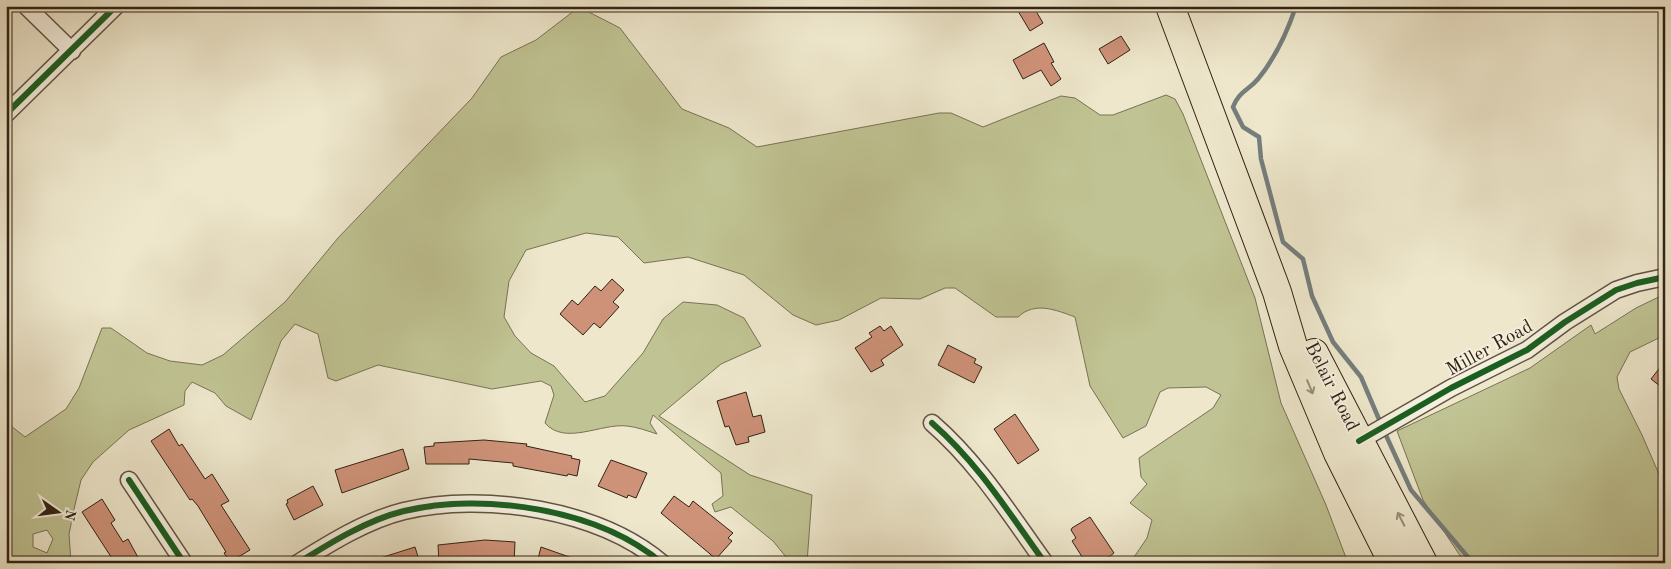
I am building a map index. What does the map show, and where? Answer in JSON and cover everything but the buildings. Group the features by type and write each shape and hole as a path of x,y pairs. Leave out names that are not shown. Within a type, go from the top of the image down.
{"highway":[{"name":"Belair Road","path":"1170,6 1277,292 1293,346 1366,437 1423,563"},
{"name":"Belair Road","path":"1366,437 1393,563"}],"street":[{"path":"26,6 72,51"},
{"path":"6,114 116,6"},
{"name":"Miller Road","path":"1366,437 1451,388 1527,350 1573,317 1616,290 1665,277"},
{"path":"932,422 961,449 1045,563"},
{"path":"129,480 184,563"},
{"path":"298,563 374,522 403,512 434,506 468,503 508,506 581,521 610,532 662,563"}],"green space":[{"path":"579,7 620,28 682,109 729,128 757,147 939,113 951,113 983,127 1061,96 1075,98 1100,115 1113,115 1166,95 1175,99 1183,114 1255,298 1281,403 1326,505 1348,563 1130,563 1147,538 1152,520 1130,503 1147,484 1141,477 1139,458 1213,408 1221,395 1206,387 1168,388 1160,392 1146,426 1123,438 1090,386 1075,317 1046,308 1038,308 1031,309 1018,317 996,317 955,288 945,288 920,299 881,298 839,320 816,325 793,315 744,275 688,257 644,263 618,237 586,233 526,250 509,281 504,317 515,336 531,353 554,366 585,402 605,396 643,353 663,319 683,302 717,305 744,318 761,346 721,364 659,416 750,475 812,495 807,563 791,563 773,541 731,507 715,512 712,504 723,496 721,473 653,415 650,423 657,434 627,426 563,433 553,430 545,423 554,395 551,386 541,381 492,389 378,365 336,381 328,378 318,334 295,324 281,341 251,420 226,406 215,393 192,382 185,391 184,405 129,430 93,462 81,480 75,505 69,534 71,563 8,563 6,491 12,481 6,465 6,422 25,437 66,409 79,388 102,328 111,328 147,353 170,361 202,365 223,355 285,302 338,238 472,98 501,57 536,40","holes":["47,530 53,539 47,553 33,547 33,534"]},
{"path":"1665,294 1665,335 1630,352 1617,377 1619,389 1665,488 1665,563 1465,563 1423,500 1397,431 1530,368 1591,325 1595,334 1636,308"}],"waterway":[{"path":"1296,6 1276,53 1258,79 1241,94 1233,107 1243,127 1259,137 1261,159 1283,242 1303,259 1312,296 1333,342 1361,377 1381,424"},
{"path":"1384,431 1411,490 1473,563"}],"cycle path":[{"path":"6,114 116,6"},
{"path":"1359,441 1451,388 1527,350 1565,322 1616,290 1665,277"},
{"path":"932,423 949,438 978,472 1006,507 1045,563"},
{"path":"129,480 184,563"},
{"path":"298,563 349,533 390,515 435,506 469,504 504,505 539,510 573,518 606,529 636,544 662,563"}]}
